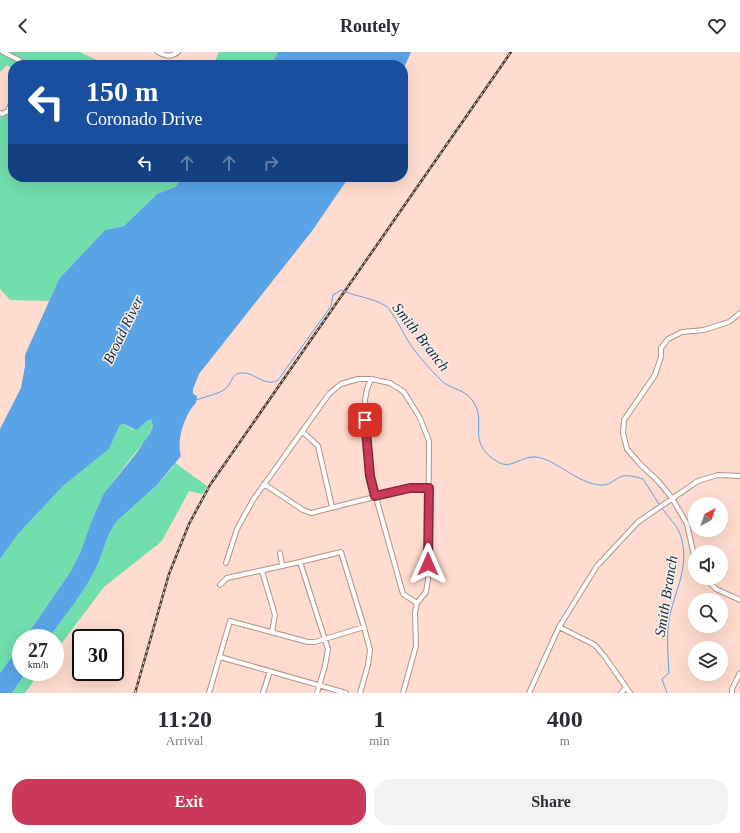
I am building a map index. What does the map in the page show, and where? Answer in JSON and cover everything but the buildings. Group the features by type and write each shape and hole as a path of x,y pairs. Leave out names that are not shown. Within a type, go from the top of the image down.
{"street":[{"path":"3,52 19,60"},
{"path":"158,52 168,57 173,56 178,52"},
{"path":"692,545 687,524 672,498 627,448 623,432 624,420 654,375 661,357 661,348 668,339 682,332 704,330 729,322 740,313"},
{"path":"226,563 237,529 253,500 329,394 341,384 358,379 371,379 390,383 404,392 420,418 429,441 429,488 428,580 426,592 417,603 414,612 416,646 402,693"},
{"path":"371,379 365,400 365,420 370,476 403,594 417,603"},
{"path":"302,431 318,446 332,507"},
{"path":"529,693 559,627 597,566 638,522 698,481 718,475 740,476"},
{"path":"264,484 303,510 312,512 410,488 429,488"},
{"path":"220,584 227,578 341,552 370,650 368,665 360,693"},
{"path":"280,553 282,565"},
{"path":"300,562 328,649 317,693"},
{"path":"262,571 275,615 272,632"},
{"path":"712,585 716,589 740,600"},
{"path":"209,693 230,621 308,642 316,642 364,627"},
{"path":"559,627 595,645 601,651 630,693"},
{"path":"220,657 346,693"},
{"path":"263,693 270,671"},
{"path":"732,693 732,689 740,673"},
{"path":"621,693 626,688"}],"green space":[{"path":"0,52 80,52 97,60 8,60 8,66 7,65 0,72"},
{"path":"219,52 278,52 274,60 215,60"},
{"path":"8,109 8,182 180,182 175,187 157,194 124,226 105,230 59,279 49,301 10,300 0,289 0,118"},
{"path":"151,419 153,426 145,441 207,486 203,494 189,491 162,541 104,587 64,640 64,629 55,629 91,577 114,526 118,520 157,485 174,466 142,444 104,493 91,522 81,551 71,571 31,629 12,629 12,656 0,673 0,559 19,533 63,486 109,449 120,425 124,424 133,430"},
{"path":"20,681 34,681 25,693 12,693"}],"water":[{"path":"278,52 411,52 407,60 274,60"},
{"name":"Broad River","path":"180,182 346,182 312,231 199,374 193,389 193,394 197,396 196,403 188,413 182,428 180,443 181,456 157,485 114,525 99,562 91,577 55,629 31,629 71,571 81,551 91,522 104,493 135,455 153,426 151,419 136,430 124,424 120,425 109,449 63,486 19,533 0,559 0,429 21,388 25,366 25,355 59,279 105,230 124,226 157,194 175,187"},
{"path":"12,656 12,681 20,681 12,693 0,693 0,673"}],"waterway":[{"name":"Smith Branch","path":"196,400 222,391 228,387 233,377 238,373 247,373 269,382 278,380 331,306 333,295 341,290 386,306 392,313 412,347 431,370 444,383 462,392 472,400 477,408 479,439 482,447 498,462 503,464 512,464 530,457 543,458 592,484 604,485 623,476 643,479 659,504"},
{"name":"Smith Branch","path":"661,507 678,529 681,537 684,561 668,627 669,673 662,679 667,693"}],"railway":[{"path":"135,693 169,574 189,524 210,485 511,52"}],"route":[{"path":"365,420 370,476 375,496 410,488 429,488 428,564"}]}
